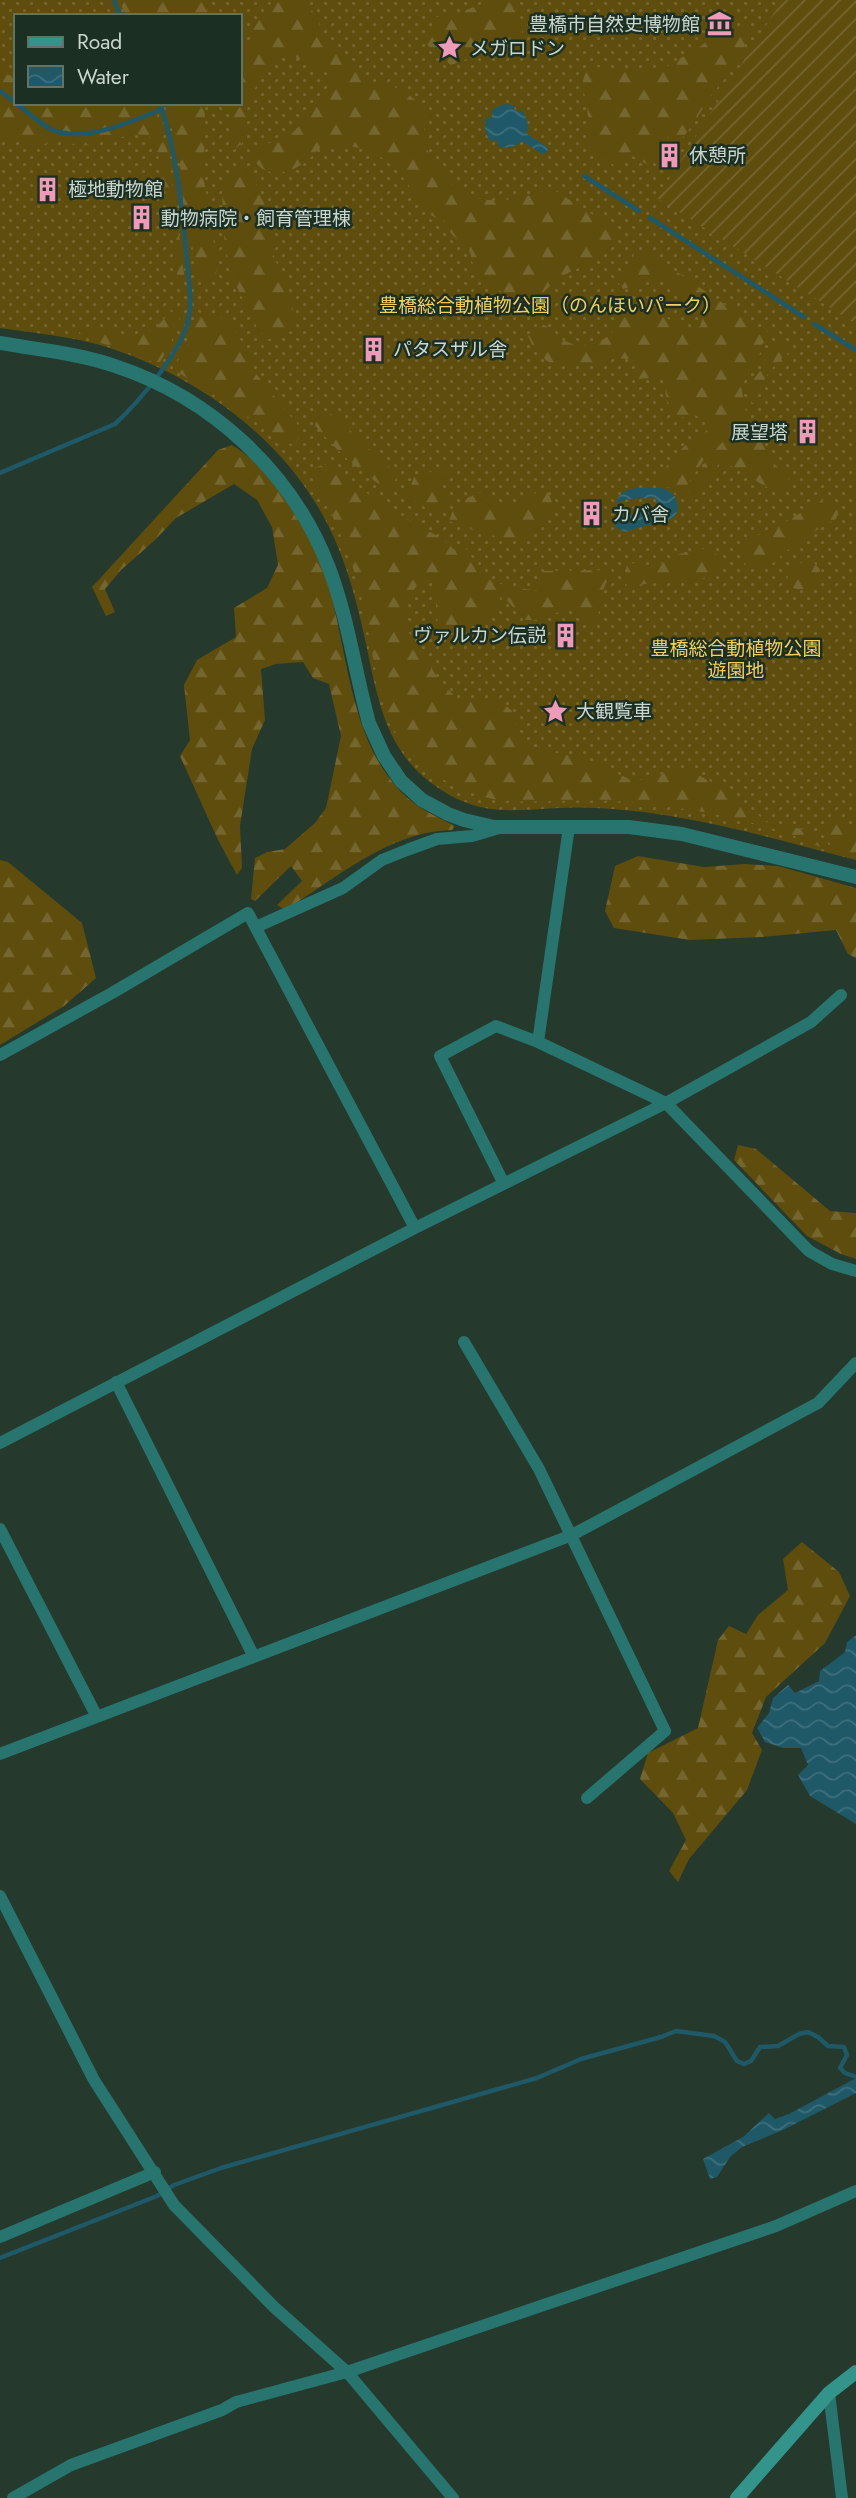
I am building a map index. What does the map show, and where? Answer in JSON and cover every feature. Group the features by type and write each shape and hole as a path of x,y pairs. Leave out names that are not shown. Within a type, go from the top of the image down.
{"main road":[{"path":"737,2498 829,2393 856,2372"}],"street":[{"path":"0,343 70,354 134,372 192,402 222,423 250,448 281,483 320,546 337,592 369,723 392,769 412,791 447,814 502,827 629,827 682,834 856,877"},
{"path":"256,927 343,888 382,860 436,839 472,836 502,827"},
{"path":"538,1042 569,827"},
{"path":"0,1055 248,913 415,1228"},
{"path":"0,1443 503,1182 666,1102 811,1022 841,995"},
{"path":"503,1182 440,1056 495,1026 538,1042 666,1102 809,1251 832,1264 856,1271"},
{"path":"464,1342 539,1469 665,1731 587,1798"},
{"path":"0,1754 572,1535 818,1403 856,1363"},
{"path":"116,1382 254,1657"},
{"path":"0,1529 97,1717"},
{"path":"0,1896 94,2080 174,2205 274,2307 346,2372 453,2498"},
{"path":"0,2237 157,2176"},
{"path":"13,2498 71,2465 222,2410 236,2402 346,2372 776,2225 856,2191"},
{"path":"829,2393 842,2498"}],"green space":[{"name":"豊橋総合動植物公園（のんほいパーク）","path":"0,0 856,0 856,860 740,830 628,810 509,810 479,807 434,785 416,770 391,734 377,692 344,562 328,525 309,493 286,463 261,436 232,412 169,372 100,345 0,328"},
{"path":"120,0 205,0 208,14 124,14"},
{"path":"273,0 304,0 316,16 323,33 359,75 395,87 413,98 425,110 428,151 449,181 461,191 489,200 504,200 551,188 618,231 612,243 594,262 560,278 535,300 517,298 500,291 485,280 473,264 466,246 449,231 444,221 426,211 396,169 374,153 356,147 327,145 291,170 274,172 259,166 249,148 285,139 298,128 331,82 329,74 287,53 264,69 248,104 242,143 234,150 229,145 230,111 232,105 242,105 242,65 252,31"},
{"path":"493,0 510,0 523,23 516,46 491,50 451,65 426,44 436,17 458,13"},
{"path":"782,0 856,0 856,324 657,198"},
{"path":"739,26 747,30 744,50 678,143 666,136 648,165 629,154 620,170 589,147 586,99 582,88 584,76 591,66 629,71 668,66 704,44 711,36"},
{"path":"0,66 10,76 14,72 14,105 155,105 169,157 185,282 178,283 170,215 156,145 149,136 135,134 83,146 60,141 34,146 19,139 0,141"},
{"path":"166,105 205,105 204,181 218,268 213,279 198,282 197,279 189,221 183,204 181,171"},
{"path":"246,168 264,202 275,259 292,303 292,330 281,339 268,339 258,330 235,283 225,248 222,194 229,176"},
{"path":"646,251 770,333 762,345 757,364 742,384 747,417 718,440 689,482 681,501 672,488 653,485 683,447 703,434 708,427 706,421 695,415 681,418 668,401 665,380 659,377 638,379 632,373 635,367 631,359 609,358 596,367 573,362 557,369 535,351 528,336 542,324 565,341 576,345 597,343 613,331 623,313 625,302 642,303 691,333 700,326 705,313 666,283 651,280 623,289 615,278 631,263 634,254"},
{"path":"171,311 180,317 169,348 160,362 153,362 82,336 79,331 97,329 142,334 154,329"},
{"path":"196,312 230,322 250,357 256,374 298,425 302,434 295,443 282,445 259,424 173,369 189,342"},
{"path":"777,337 794,349 769,372 756,403 752,403 747,388 763,367"},
{"path":"319,410 339,417 358,439 398,475 389,490 345,457 307,416"},
{"path":"746,424 760,433 771,460 790,481 789,487 775,492 721,460 698,497 687,498 695,479 710,456 738,428"},
{"path":"232,445 267,476 299,520 312,544 331,594 359,715 378,761 405,796 420,808 455,826 452,830 429,832 385,848 343,871 285,910 277,905 302,881 291,866 255,901 251,899 255,858 267,852 285,849 315,823 326,808 341,736 329,684 313,678 303,662 276,664 261,669 265,720 252,749 240,826 242,868 237,875 180,756 190,740 184,685 197,660 236,637 234,608 267,588 278,565 272,527 257,500 234,484 176,518 121,570 105,589 115,612 106,616 92,587 218,450"},
{"path":"327,464 382,504 442,539 452,547 451,550 462,544 482,574 496,582 538,591 541,571 612,570 603,590 593,630 574,603 544,620 524,620 502,594 497,607 487,617 457,636 441,627 436,617 436,576 430,583 416,587 406,599 404,625 441,683 458,699 502,702 512,711 518,732 537,750 583,757 631,780 652,779 668,770 685,768 736,795 766,822 817,832 820,847 772,828 719,815 614,801 508,801 472,793 438,776 410,752 387,716 355,573 339,530 311,476 313,468"},
{"path":"447,467 447,472 442,477 442,489 447,499 441,514 434,513 407,496 414,477"},
{"path":"546,489 552,512 541,529 529,537 518,539 494,536 449,521 455,504 480,492 493,503 510,506"},
{"path":"824,499 838,512 836,519 799,541 761,570 749,567 743,561 739,551 741,540 768,532"},
{"path":"706,548 717,556 719,569 704,578 627,586 623,580 627,565 659,564 685,552"},
{"path":"809,560 820,570 817,582 803,589 788,586 786,581 792,570"},
{"path":"834,819 856,827 856,857 832,851 826,825"},
{"path":"638,856 704,867 745,864 778,866 856,888 856,958 848,954 836,930 690,940 614,928 605,911 615,866"},
{"path":"0,860 8,862 82,923 96,978 64,1006 0,1045"},
{"path":"738,1145 756,1149 830,1211 856,1213 856,1259 807,1236 734,1160"},
{"path":"802,1542 839,1572 850,1596 825,1643 766,1697 752,1733 762,1750 747,1790 689,1859 678,1882 669,1871 686,1840 673,1813 640,1779 648,1753 698,1728 718,1640 729,1626 746,1634 758,1615 788,1590 783,1559"}],"water":[{"path":"500,105 515,106 514,109 519,112 521,110 525,115 527,134 549,148 544,155 522,141 504,147 497,146 499,143 495,140 492,142 486,131 486,117 490,119 493,114 490,112"},
{"path":"634,488 661,488 676,499 678,509 672,519 625,532 615,527 615,518 654,509 658,504 655,498 629,499 616,503 623,493"},
{"path":"856,1635 856,1824 810,1796 798,1775 808,1765 801,1748 783,1748 765,1742 757,1728 769,1713 773,1698 788,1685 795,1693 819,1681 820,1671 845,1652 847,1642"},
{"path":"856,2078 856,2093 783,2130 742,2147 730,2157 717,2177 710,2179 703,2159 743,2137 769,2113 775,2119 789,2114"}],"waterway":[{"path":"114,0 119,14"},
{"path":"0,91 14,102"},
{"path":"19,105 47,127 74,134 104,130 162,109"},
{"path":"0,473 115,424 157,378 182,337 189,317 189,285 178,181 161,105"},
{"path":"584,176 639,211"},
{"path":"650,218 804,317"},
{"path":"814,324 856,350"},
{"path":"0,2258 221,2168 537,2078 581,2059 676,2031 714,2036 725,2042 737,2061 744,2064 751,2061 760,2047 778,2046 808,2032 828,2046 844,2047 847,2055 840,2068 856,2077"}],"place":[{"name":"豊橋市自然史博物館","path":"720,24"},
{"name":"メガロドン","path":"450,48"},
{"name":"休憩所","path":"669,155"},
{"name":"極地動物館","path":"48,189"},
{"name":"動物病院・飼育管理棟","path":"141,218"},
{"name":"パタスザル舎","path":"373,349"},
{"name":"展望塔","path":"808,432"},
{"name":"カバ舎","path":"592,514"},
{"name":"ヴァルカン伝説","path":"566,635"},
{"name":"大観覧車","path":"556,711"}],"park label":[{"name":"豊橋総合動植物公園 遊園地","path":"736,659"}]}
